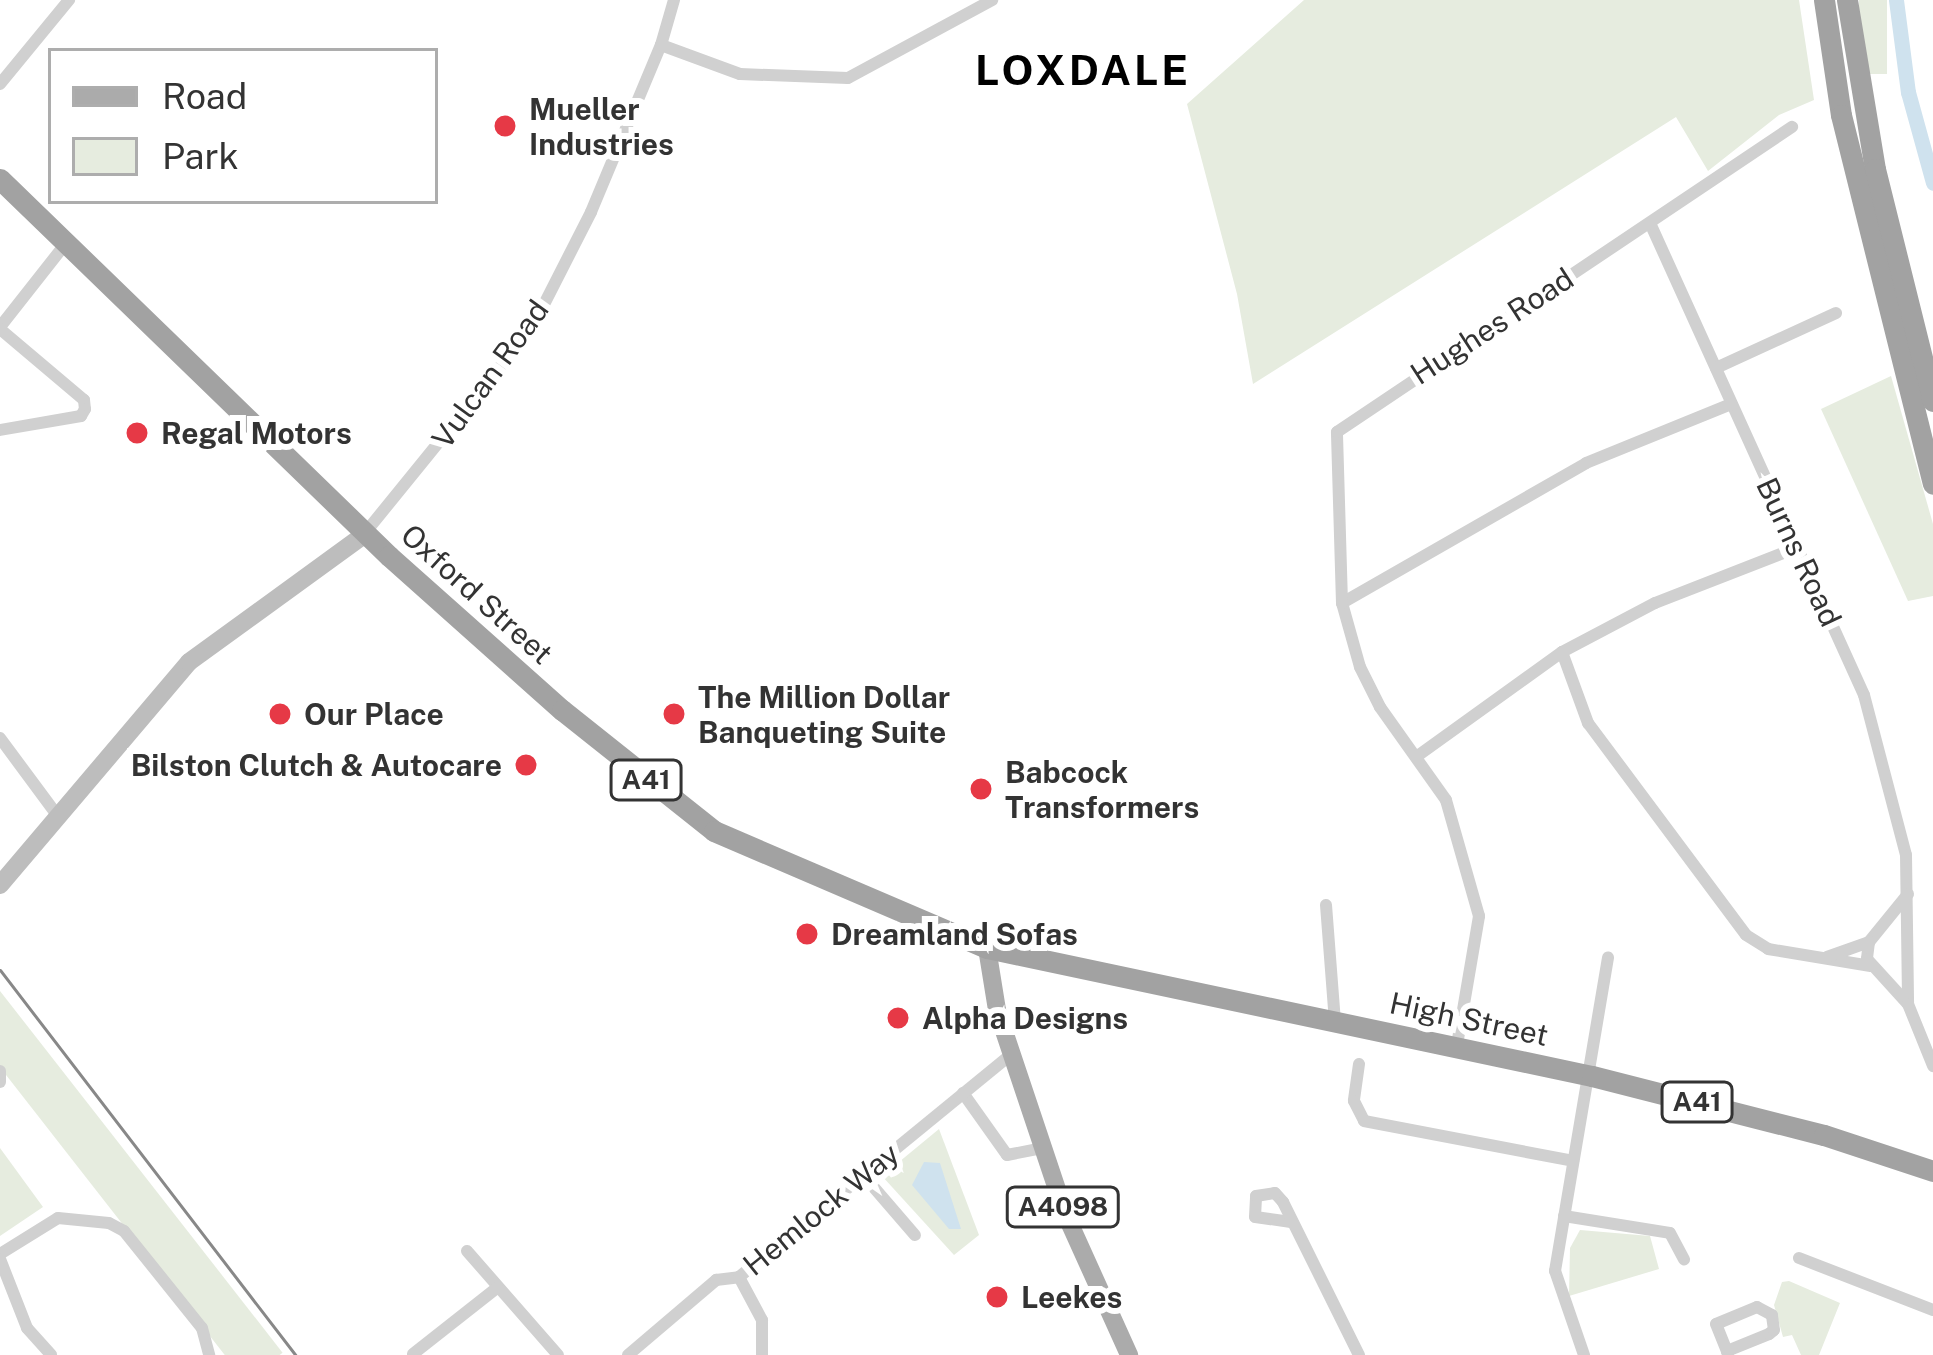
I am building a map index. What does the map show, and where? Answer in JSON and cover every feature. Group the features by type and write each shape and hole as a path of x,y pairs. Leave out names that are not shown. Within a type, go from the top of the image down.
{"highway":[{"path":"1824,0 1841,116 1933,484"},
{"path":"1847,0 1858,94 1933,401"},
{"name":"Oxford Street","path":"0,179 365,534 561,710 714,831 987,948"},
{"name":"High Street","path":"987,948 1592,1076 1824,1135 1933,1171"}],"main road":[{"path":"0,885 189,662 365,534"},
{"name":"A4098","path":"987,948 992,991 1064,1213 1129,1355"}],"street":[{"path":"0,84 69,0"},
{"name":"Vulcan Road","path":"365,534 533,326 591,212 661,45 674,0"},
{"path":"661,45 740,74 848,77 992,0"},
{"name":"Hughes Road","path":"1342,603 1340,427 1792,128"},
{"name":"Burns Road","path":"1650,223 1864,695 1906,855 1907,940"},
{"path":"0,430 81,416 84,400 0,328 67,242"},
{"path":"1716,368 1836,314"},
{"path":"1457,1045 1479,916 1447,800 1380,707 1360,667 1342,603 1586,463 1731,404"},
{"path":"1416,757 1562,652 1655,603 1796,548"},
{"path":"1562,652 1588,723 1733,920 1768,949 1897,973 1909,962"},
{"path":"0,738 57,815"},
{"path":"1908,894 1875,937 1876,970 1908,1004 1933,1066"},
{"path":"1325,905 1335,1022"},
{"path":"1826,957 1894,932 1907,940 1908,1004"},
{"path":"1584,1355 1555,1271 1609,957"},
{"name":"Hemlock Way","path":"628,1355 716,1280 739,1277 1011,1054"},
{"path":"1360,1064 1354,1101 1364,1121 1573,1161"},
{"path":"0,1071 0,1082"},
{"path":"963,1093 1007,1155 1042,1148"},
{"path":"864,1176 915,1235"},
{"path":"1564,1216 1670,1233 1684,1259"},
{"path":"52,1355 27,1328 0,1257 58,1218 109,1223 124,1231 202,1328 209,1355"},
{"path":"1291,1222 1359,1355"},
{"path":"467,1251 558,1355"},
{"path":"1799,1258 1933,1310"},
{"path":"739,1277 762,1320 762,1355"},
{"path":"413,1354 497,1288"},
{"path":"1757,1307 1772,1315 1774,1330 1727,1353 1716,1324 1757,1307"}],"green space":[{"path":"1304,0 1799,0 1814,100 1779,115 1708,171 1676,117 1253,384 1237,294 1187,104"},
{"path":"1859,0 1887,0 1887,74 1859,74"},
{"path":"1891,376 1933,524 1933,596 1908,601 1821,409"},
{"path":"0,991 283,1353 225,1355 0,1067"},
{"path":"939,1129 979,1235 954,1255 882,1176"},
{"path":"0,1148 43,1207 0,1236"},
{"path":"1580,1230 1650,1236 1659,1269 1569,1296 1570,1248"},
{"path":"1782,1282 1840,1303 1819,1355 1801,1355 1792,1335 1783,1337 1774,1305"}],"water":[{"path":"924,1162 940,1163 961,1229 949,1229 912,1185"}],"waterway":[{"path":"1896,0 1908,92 1933,183"}],"tram line":[{"path":"0,970 295,1355"}],"place":[{"name":"Mueller Industries","path":"505,126"},
{"name":"Regal Motors","path":"137,433"},
{"name":"Our Place","path":"280,714"},
{"name":"The Million Dollar Banqueting Suite","path":"674,714"},
{"name":"Bilston Clutch & Autocare","path":"526,765"},
{"name":"Babcock Transformers","path":"981,789"},
{"name":"Dreamland Sofas","path":"807,934"},
{"name":"Alpha Designs","path":"898,1018"},
{"name":"Leekes","path":"997,1297"}],"district":[{"name":"LOXDALE","path":"1083,70"}]}
